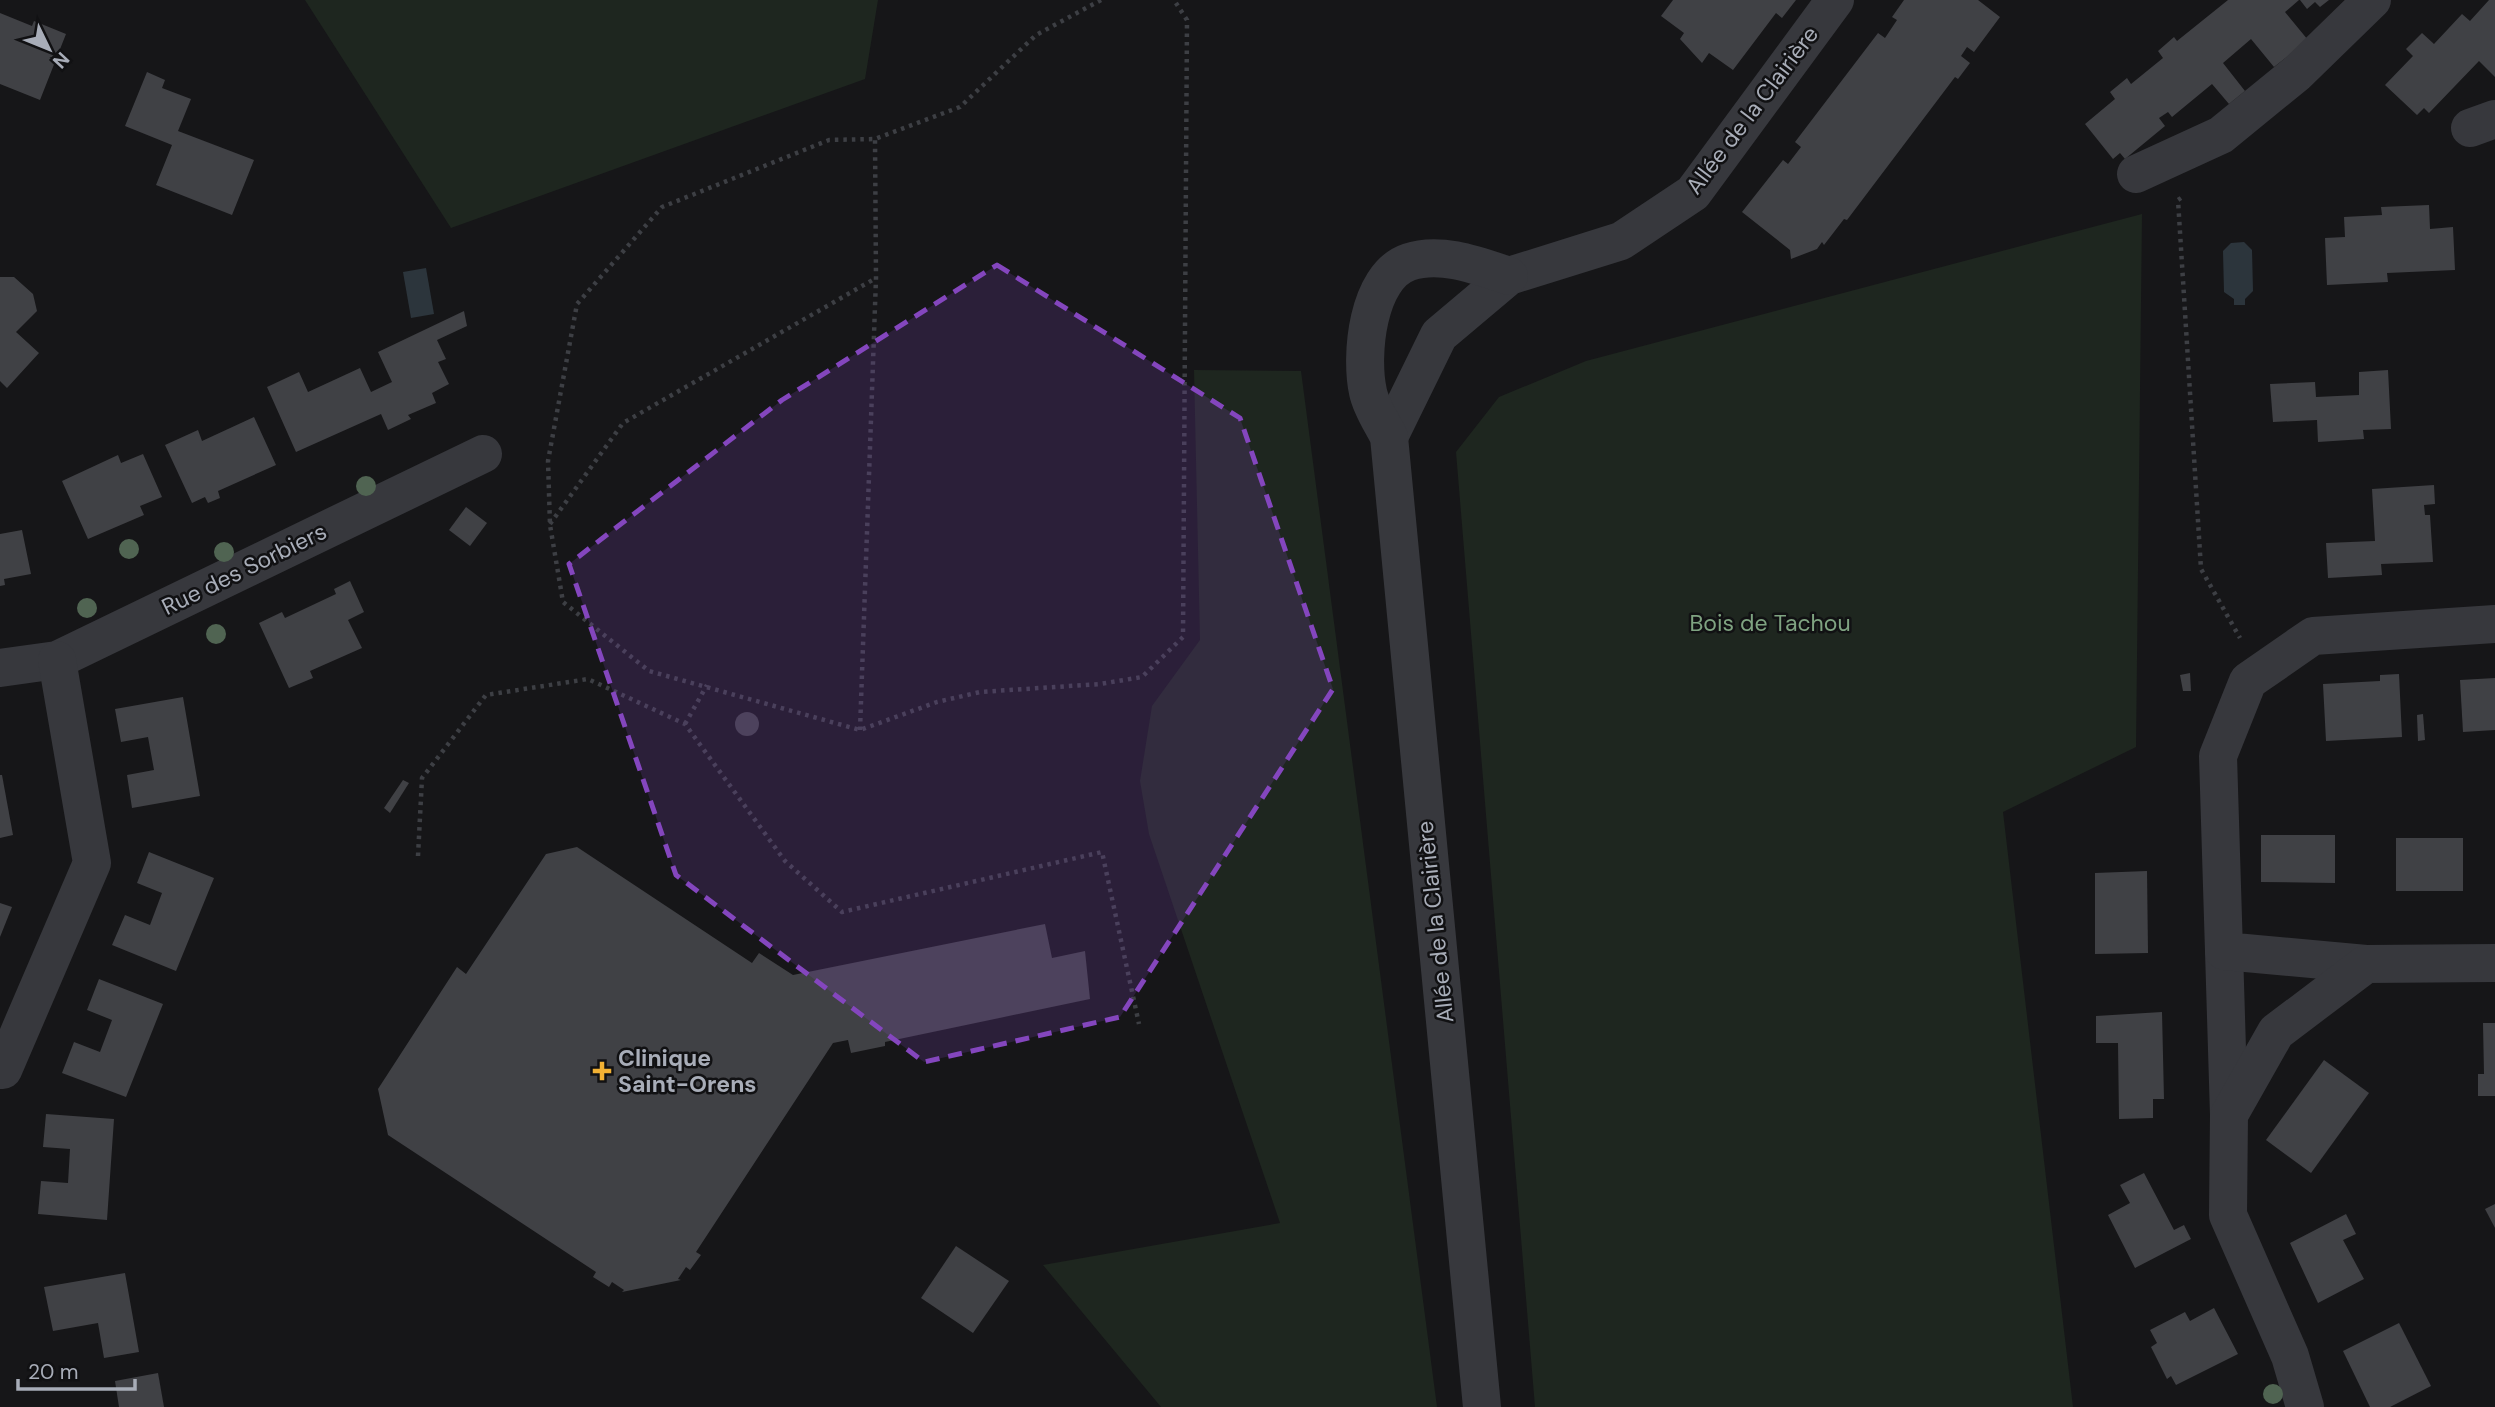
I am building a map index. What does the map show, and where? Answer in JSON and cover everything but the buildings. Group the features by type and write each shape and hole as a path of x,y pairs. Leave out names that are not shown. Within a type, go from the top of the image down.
{"street":[{"name":"Allée de la Clairière","path":"1389,437 1439,335 1509,276 1621,241 1693,193 1835,0"},
{"path":"2136,174 2221,135 2297,73 2372,0"},
{"name":"Allée de la Clairière","path":"1482,1407 1389,437 1368,393 1367,320 1384,280 1408,262 1459,259 1509,276"},
{"name":"Rue des Sorbiers","path":"0,668 57,660 483,454"},
{"path":"2305,1407 2290,1356 2228,1215 2229,1115 2217,756 2248,681 2313,636 2495,624"},
{"path":"1,1073 92,863 57,660"},
{"path":"2224,951 2366,964 2495,963"},
{"path":"2229,1115 2276,1032 2366,964"}],"path":[{"path":"1101,0 1036,35 960,107 875,139 829,140 662,207 577,304 548,461 550,525 563,602 649,671 707,685 860,730 937,702 980,692 1100,684 1142,677 1184,638 1187,20 1174,0"},
{"path":"860,730 876,278 875,139"},
{"path":"2189,193 2178,200 2201,569 2260,672"},
{"path":"550,525 623,423 876,278"},
{"path":"418,856 422,778 486,695 588,679 685,724 785,860 842,912 1102,852 1139,1024"},
{"path":"685,724 707,685"}],"highlighted area":[{"path":"997,265 1240,418 1333,689 1120,1017 924,1062 676,875 569,564 782,400"}],"green space":[{"path":"305,0 878,0 865,79 451,228"},
{"name":"Bois de Tachou","path":"2142,214 2136,747 2003,812 2073,1407 1535,1407 1456,452 1499,397 1586,361"},
{"path":"1194,370 1301,371 1437,1407 1161,1407 1043,1265 1280,1223 1149,834 1140,781 1152,706 1200,640"}],"shaded area":[{"path":"2244,242 2252,250 2253,291 2245,299 2245,305 2234,305 2234,299 2224,292 2223,251 2231,243"},
{"path":"426,268 434,314 411,318 403,272"}],"place":[{"name":"Clinique Saint-Orens","path":"602,1071"}]}
